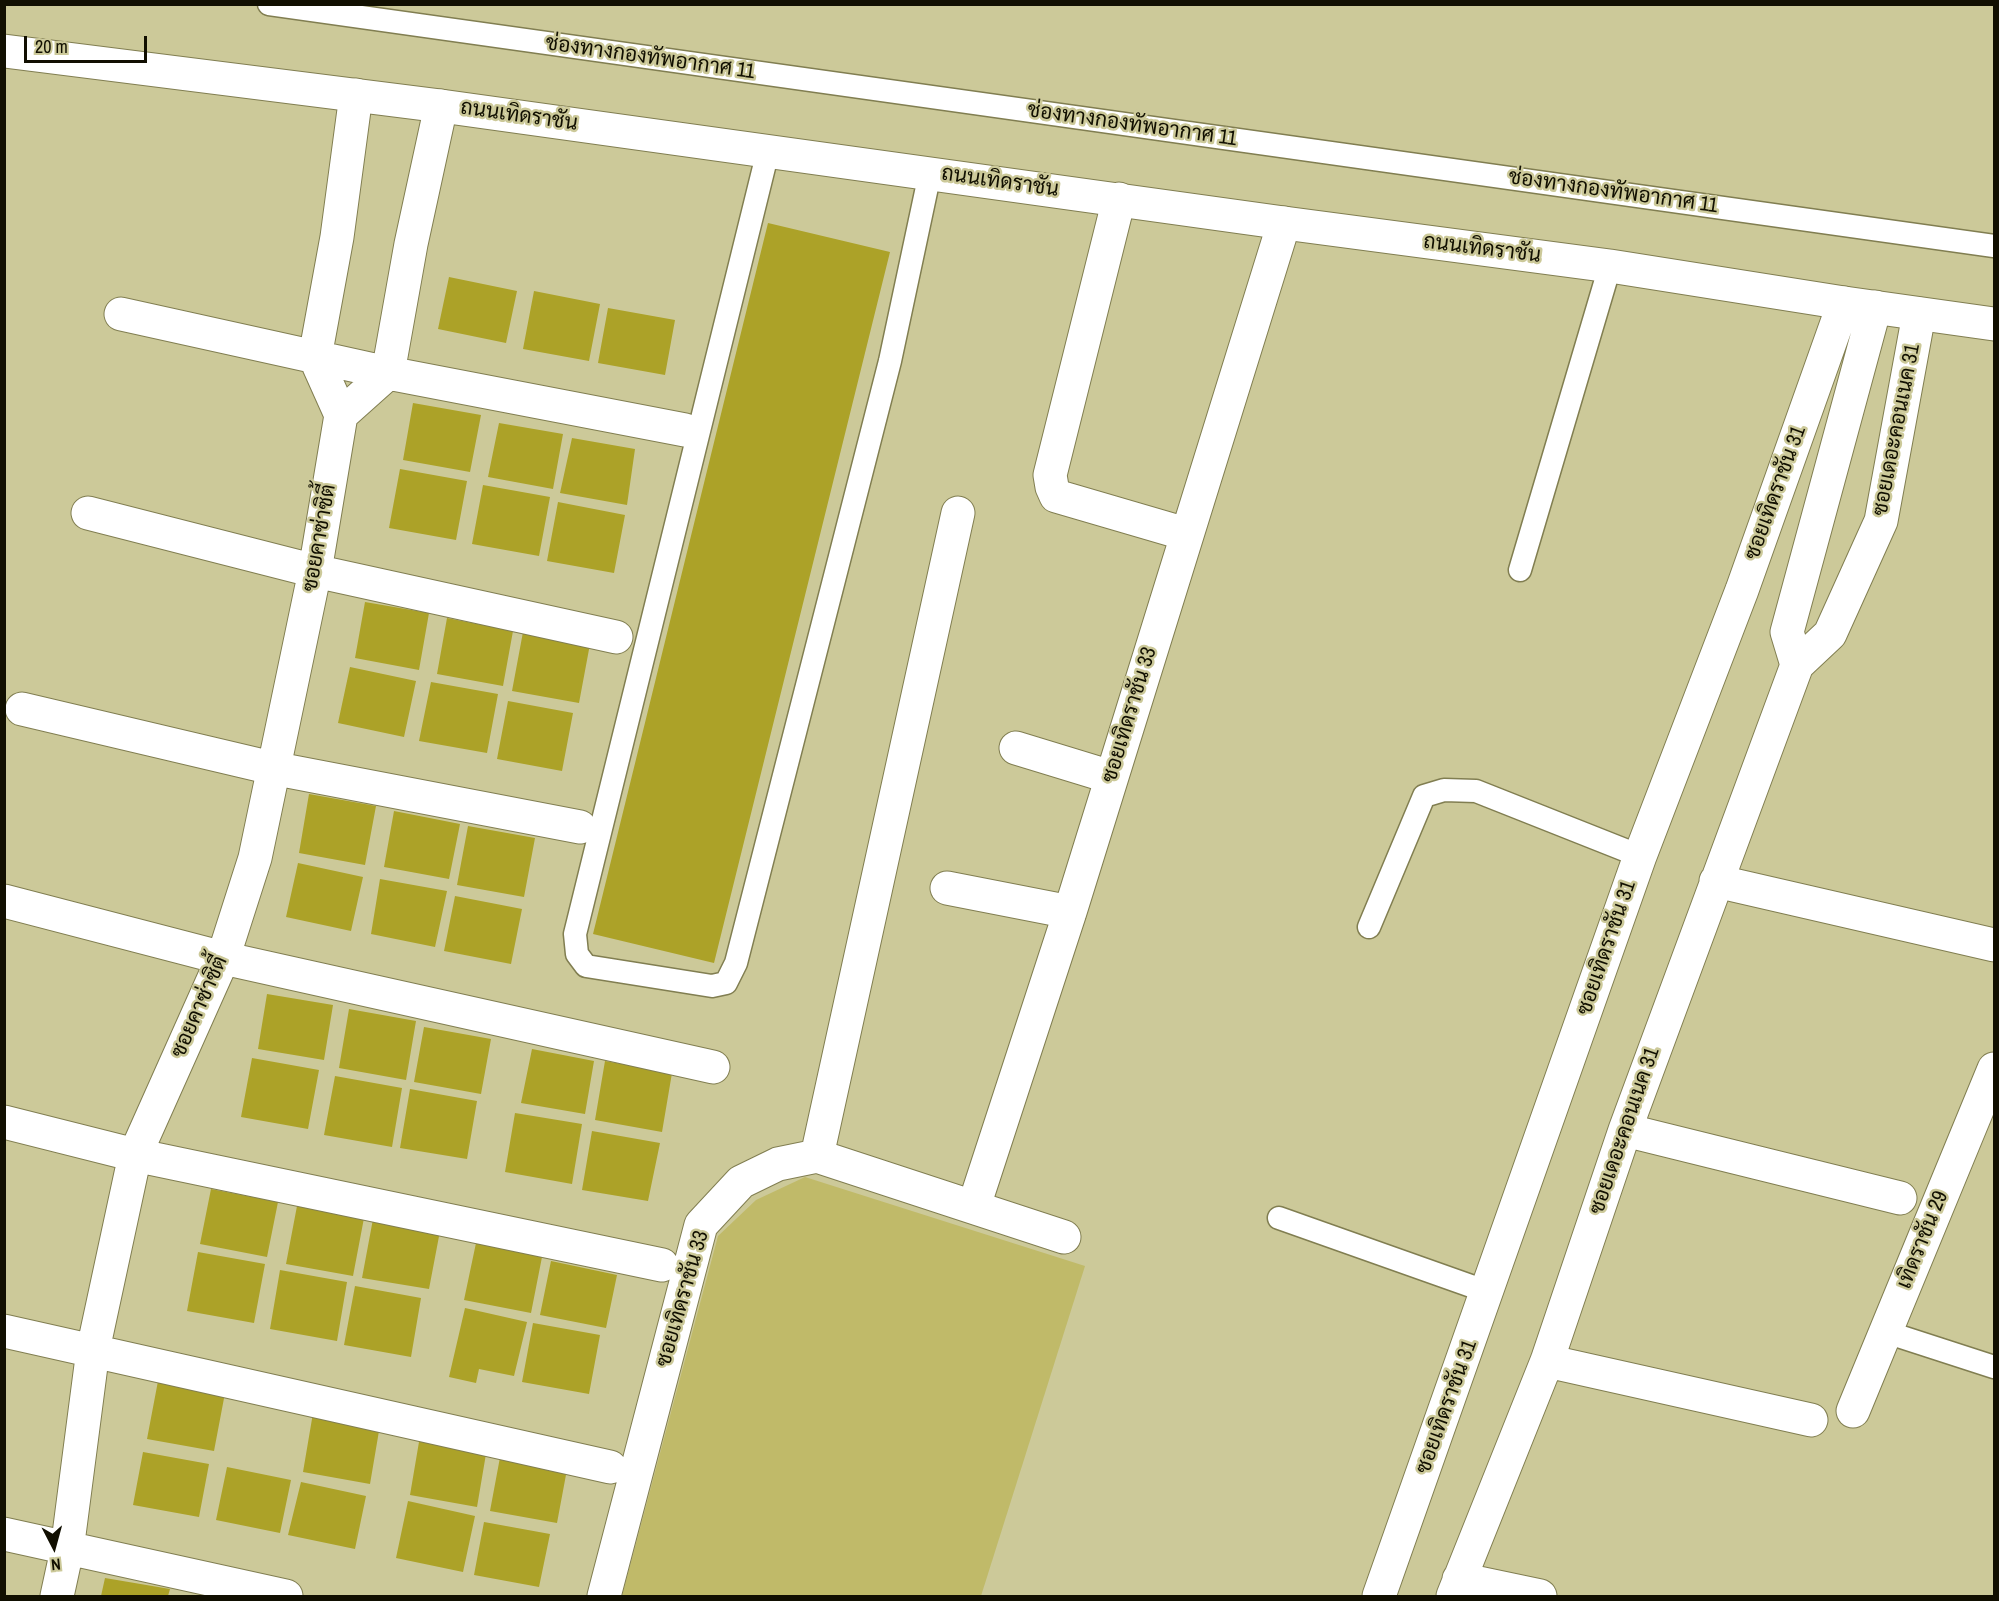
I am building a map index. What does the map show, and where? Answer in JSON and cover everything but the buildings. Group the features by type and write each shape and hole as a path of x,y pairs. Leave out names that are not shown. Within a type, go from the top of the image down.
{"street":[{"name":"ถนนเทิดราชัน","path":"4,51 441,106 1610,266 1995,324"},
{"path":"356,95 337,237 315,357 341,415 388,373 411,244 441,106"},
{"path":"1119,199 1050,475 1052,487 1056,496 1186,534"},
{"name":"ซอยเทิดราชัน 33","path":"974,1206 1070,912 1284,223"},
{"path":"1797,665 1787,632 1860,305"},
{"name":"ซอยเทิดราชัน 31","path":"1379,1596 1640,856 1742,590 1860,305"},
{"name":"ซอยเดอะคอนเนค 31","path":"1456,1588 1547,1361 1624,1130 1797,665 1830,634 1881,521 1919,314"},
{"path":"121,315 388,373 685,430"},
{"name":"ซอยคาซ่าซิตี้","path":"57,1596 67,1550 93,1350 135,1155 223,958 255,858 315,571 341,415"},
{"path":"88,513 315,571 616,637"},
{"path":"817,1156 958,513"},
{"path":"22,709 272,768 580,827"},
{"path":"1016,748 1111,777"},
{"path":"1716,881 1995,945"},
{"path":"946,888 1070,912"},
{"path":"4,901 223,958 713,1067"},
{"name":"เทิดราชัน 29","path":"1853,1411 1995,1069"},
{"path":"4,1122 135,1155 662,1266"},
{"path":"1624,1130 1900,1198"},
{"name":"ซอยเทิดราชัน 33","path":"604,1596 701,1225 741,1182 778,1164 817,1156 1064,1237"},
{"path":"4,1331 610,1467"},
{"path":"1547,1361 1811,1419"},
{"path":"4,1534 67,1550 286,1596"},
{"path":"1456,1588 1540,1596"}],"lane":[{"name":"ช่องทางกองทัพอากาศ 11","path":"269,4 1995,246"},
{"path":"768,151 575,934 577,954 586,966 712,986 726,983 736,963 890,360 930,173"},
{"path":"1520,570 1610,266"},
{"path":"1369,927 1424,796 1444,790 1476,790 1640,856"},
{"path":"1279,1218 1488,1292"},
{"path":"1886,1332 1995,1367"}],"shaded area":[{"path":"805,1177 1085,1266 981,1596 622,1596 718,1236 756,1200"}]}
